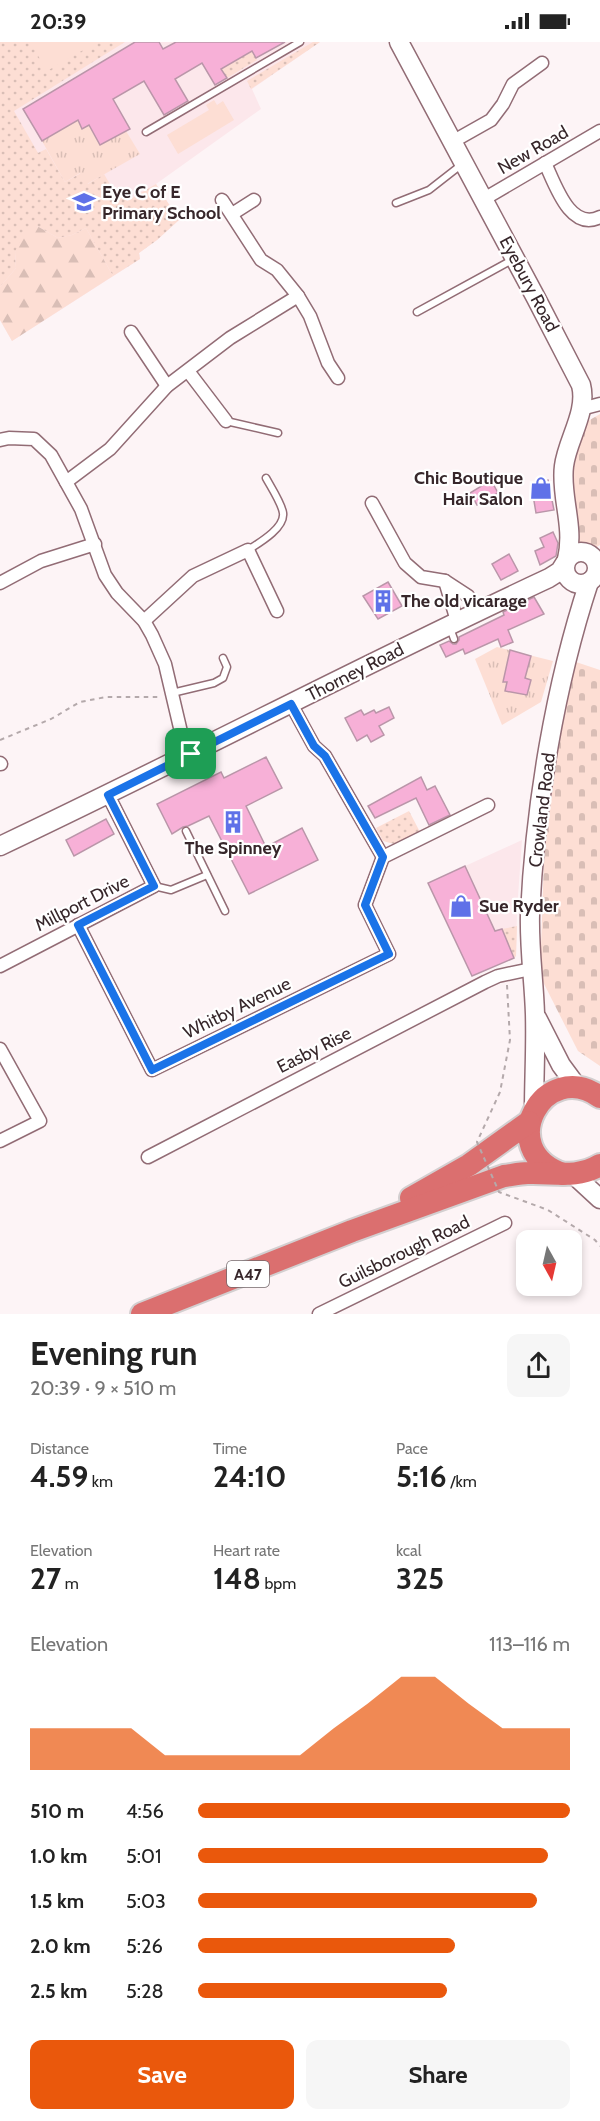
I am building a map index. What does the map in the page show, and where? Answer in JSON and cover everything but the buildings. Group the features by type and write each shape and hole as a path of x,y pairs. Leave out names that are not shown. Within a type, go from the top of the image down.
{"highway":[{"path":"593,1092 565,1088 552,1092 542,1100 532,1116 529,1136 536,1155 551,1170 569,1175 589,1172 600,1165"},
{"name":"A47","path":"352,1231 469,1165 532,1116"},
{"name":"A47","path":"142,1314 352,1231 504,1176 528,1173 569,1175"}],"street":[{"name":"Eyebury Road","path":"399,42 581,385 583,394 581,409 567,449 563,469 583,566"},
{"path":"452,142 491,120 503,104 513,84 542,63"},
{"name":"New Road","path":"484,199 600,131"},
{"path":"545,163 570,212 581,219 596,220 600,217"},
{"path":"222,200 261,260 277,270 298,296 310,316 328,363 338,378"},
{"path":"232,214 254,200"},
{"path":"66,482 110,449 167,386 230,338 298,296"},
{"path":"131,332 167,386"},
{"path":"188,371 226,422"},
{"path":"581,409 600,404"},
{"path":"0,440 9,438 34,440 51,455 81,509 105,575 117,593 144,621 165,664 181,732 191,754"},
{"path":"372,503 405,563 422,577 445,581 468,596 477,611"},
{"path":"0,583 41,561 95,544"},
{"path":"144,621 193,576 248,550 277,610"},
{"name":"Thorney Road","path":"0,846 453,628 477,611 549,578 583,566"},
{"name":"Crowland Road","path":"532,1116 535,1014 527,877 556,714 580,609 583,566"},
{"path":"445,581 453,628"},
{"path":"291,704 314,746 325,756 383,857 488,805"},
{"name":"Millport Drive","path":"0,966 154,886 108,795"},
{"name":"Whitby Avenue","path":"78,925 152,1070 389,954 365,905 383,857"},
{"name":"Easby Rise","path":"148,1157 502,980 531,969"},
{"name":"Crowland Road","path":"535,1014 561,1065 593,1092"},
{"path":"0,1049 40,1121 0,1142"},
{"path":"569,1175 600,1199"},
{"name":"Guilsborough Road","path":"319,1314 493,1234 505,1223"}],"lane":[{"path":"146,132 300,42"},
{"path":"396,203 429,190 464,163"},
{"path":"417,312 516,259"},
{"path":"226,422 278,433"},
{"path":"248,550 269,536 281,521 283,513 267,478"},
{"path":"172,693 214,683 223,678 227,668 223,658"},
{"path":"186,831 225,911"},
{"path":"154,886 171,890 207,875"}],"path":[{"path":"0,740 51,719 80,702 106,697 163,698 172,693"},
{"path":"502,980 510,1040 500,1092 477,1142 499,1192 548,1210 595,1240 600,1246"}],"shaded area":[{"name":"Eye C of E Primary School","path":"0,42 320,42 252,89 261,109 156,184 179,220 139,253 140,259 12,341 0,320"},
{"path":"522,840 516,956 472,976 428,883"}],"green space":[{"path":"0,42 125,42 14,111 38,153 46,149 65,182 81,173 88,184 104,174 115,193 120,191 127,201 156,184 179,220 139,253 140,259 113,276 86,228 72,235 58,238 37,226 15,252 16,268 0,287"},
{"path":"30,42 97,42 47,71"},
{"path":"232,42 247,42 257,60 227,78 219,66 241,58"},
{"path":"313,42 320,42 251,89 247,81"},
{"path":"214,100 217,105 223,101 234,120 178,154 167,135 209,110 206,105"},
{"path":"78,120 82,128 89,125 100,145 126,131 140,154 87,184 80,173 65,182 42,141"},
{"path":"37,226 58,238 72,235 86,228 113,276 12,341 0,320 0,287 16,268 15,252 26,228"},
{"path":"600,414 600,545 590,551 582,548 578,541 569,469 580,432 588,421"},
{"path":"497,647 553,661 541,702 502,725 475,659"},
{"path":"573,661 600,670 600,1066 578,1051 540,976 545,830 555,749"},
{"path":"409,811 420,832 394,844 383,841 376,828"},
{"path":"517,926 516,956 514,958 502,929"}],"place":[{"name":"Eye C of E Primary School","path":"84,202"},
{"name":"Chic Boutique Hair Salon","path":"541,488"},
{"name":"The old vicarage","path":"383,601"},
{"name":"The Spinney","path":"233,822"},
{"name":"Sue Ryder","path":"461,906"}],"route":[{"path":"291,704 314,746 325,756 383,857 365,905 389,954 152,1070 78,925 154,886 108,795 191,754 291,704"}]}
